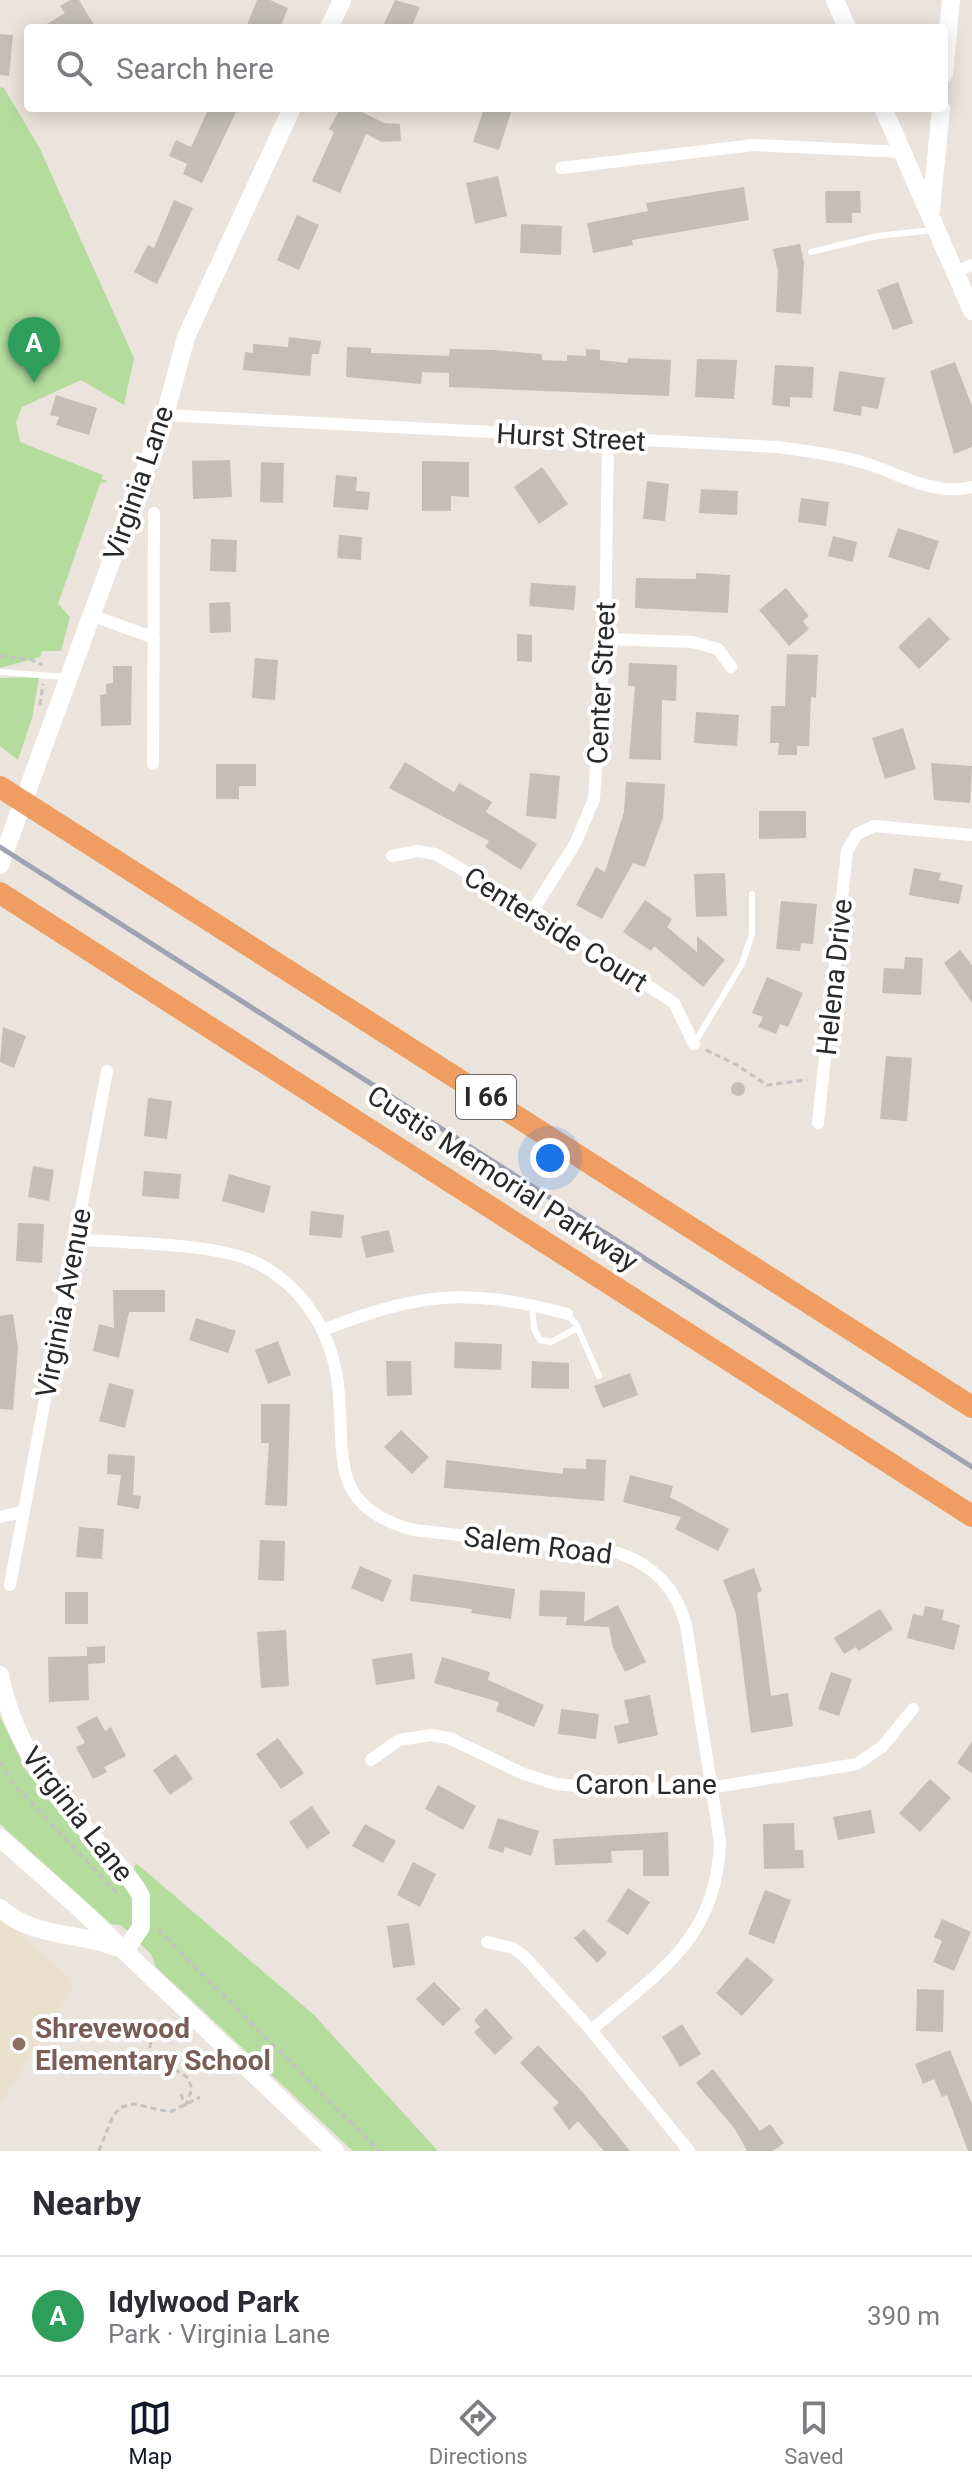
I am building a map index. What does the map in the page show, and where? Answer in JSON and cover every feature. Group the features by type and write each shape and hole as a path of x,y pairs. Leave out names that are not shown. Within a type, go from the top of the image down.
{"highway":[{"name":"Custis Memorial Parkway","path":"0,787 972,1407"},
{"name":"Custis Memorial Parkway","path":"0,893 972,1516"}],"street":[{"path":"331,24 342,0"},
{"path":"835,0 845,24"},
{"path":"948,32 951,0"},
{"name":"Virginia Lane","path":"0,865 165,415 186,337 290,112"},
{"path":"885,112 934,221 964,269 972,311"},
{"path":"934,221 941,112"},
{"path":"561,168 775,144 903,152"},
{"name":"Hurst Street","path":"165,415 778,447 861,461 926,487 946,490 972,487"},
{"name":"Center Street","path":"533,910 575,844 594,799 605,639 608,439"},
{"path":"153,764 154,513"},
{"path":"91,615 154,638"},
{"path":"605,639 692,642 718,649 731,667"},
{"name":"Helena Drive","path":"818,1123 847,851 857,834 874,826 972,835"},
{"name":"Centerside Court","path":"392,856 418,851 435,854 533,910 674,1003 694,1044"},
{"name":"Virginia Avenue","path":"10,1585 107,1071"},
{"name":"Salem Road","path":"76,1239 208,1249 235,1255 279,1276 307,1304 323,1330 338,1385 343,1470 356,1494 369,1509 384,1519 414,1530 618,1553 649,1567 675,1594 686,1625 720,1842 719,1869 706,1913 676,1958 591,2030"},
{"path":"323,1330 411,1300 483,1298 533,1304 567,1314"},
{"path":"0,1517 22,1512"},
{"name":"Virginia Lane","path":"0,1675 12,1724 25,1751 70,1812 136,1887 144,1917 125,1951"},
{"name":"Caron Lane","path":"371,1760 399,1740 431,1735 449,1738 503,1765 556,1784 623,1790 711,1785 857,1764 882,1747 913,1709"},
{"path":"0,1838 77,1906 335,2151"},
{"path":"52,1932 64,1930 73,1923 77,1906"},
{"path":"2,1913 27,1927 93,1939 125,1951"},
{"path":"487,1942 513,1948 524,1956 591,2030 689,2151"}],"lane":[{"path":"811,252 934,221"},
{"path":"0,672 68,678"},
{"path":"694,1044 742,964 752,934 752,894"},
{"path":"533,1304 531,1314 540,1340 551,1342 577,1328"},
{"path":"567,1314 577,1328 599,1376"}],"path":[{"path":"694,1044 737,1065 767,1085 794,1079 823,1082"},
{"path":"0,1762 15,1786 119,1895"},
{"path":"144,1917 379,2151"},
{"path":"161,2025 151,2040 150,2051 157,2062 188,2078 192,2089 185,2107"},
{"path":"181,2094 185,2107"},
{"path":"99,2151 113,2116 121,2107 134,2104 160,2112 185,2107 200,2097"}],"shaded area":[{"name":"Shrevewood Elementary School","path":"0,1916 75,1983 0,2105"}],"green space":[{"path":"0,87 4,88 40,149 134,358 124,405 81,380 22,407 16,422 20,442 103,475 102,479 107,481 100,484 58,604 70,617 61,651 42,651 40,657 0,668"},
{"path":"39,677 32,718 18,760 0,746 0,678"},
{"path":"0,1717 26,1770 126,1889 136,1863 314,2015 438,2151 353,2151 156,1967 151,1954 121,1925 111,1924 0,1824"}],"building":[{"path":"70,0 79,0 94,24 47,24 65,13 60,6"},
{"path":"257,0 270,0 288,8 282,24 247,24"},
{"path":"395,0 420,7 413,24 384,24"},
{"path":"0,34 13,35 9,76 0,75"},
{"path":"207,112 236,112 202,183 183,174 187,164 169,156 176,140 191,147"},
{"path":"339,112 362,112 384,123 400,124 401,141 382,142 366,134 340,193 312,181 334,132 329,129"},
{"path":"483,112 511,112 499,150 473,142"},
{"path":"498,176 507,216 475,224 466,183"},
{"path":"744,187 749,220 632,240 633,245 593,253 587,223 648,211 646,203"},
{"path":"825,191 860,191 861,213 852,213 852,223 826,223"},
{"path":"174,200 193,208 157,284 134,272 148,245 154,248"},
{"path":"297,215 319,225 299,270 277,260"},
{"path":"521,224 562,226 561,255 520,253"},
{"path":"800,244 804,263 801,314 776,312 778,272 773,249"},
{"path":"898,282 913,323 893,330 877,290"},
{"path":"289,337 321,341 319,354 312,354 310,376 243,370 245,352 253,353 253,344 288,347"},
{"path":"347,347 371,348 371,353 449,356 450,349 493,350 542,354 542,360 567,361 567,355 586,356 586,349 600,350 600,360 627,363 628,358 671,360 669,396 449,387 449,373 422,372 421,384 346,377"},
{"path":"697,359 737,360 734,399 695,397"},
{"path":"955,362 972,406 972,447 954,454 930,371"},
{"path":"775,365 814,367 812,398 790,397 790,407 772,405"},
{"path":"839,371 885,378 878,409 862,406 861,416 833,411"},
{"path":"56,395 97,408 89,435 56,425 59,417 50,415"},
{"path":"230,460 232,497 193,499 192,461"},
{"path":"422,461 469,462 469,497 451,496 451,511 422,511"},
{"path":"261,462 284,463 283,503 260,502"},
{"path":"542,467 568,504 539,524 514,487"},
{"path":"336,475 357,477 356,491 370,492 368,510 333,507"},
{"path":"647,481 669,484 665,521 643,519"},
{"path":"701,489 738,491 737,515 699,513"},
{"path":"801,498 829,502 826,526 798,522"},
{"path":"898,528 939,541 929,570 888,557"},
{"path":"339,535 362,537 361,560 337,558"},
{"path":"833,536 857,542 853,562 828,556"},
{"path":"211,539 237,540 236,572 210,571"},
{"path":"696,573 730,575 728,613 635,608 636,578 696,579"},
{"path":"531,583 576,586 574,610 529,606"},
{"path":"786,588 809,616 803,621 809,629 789,646 759,610"},
{"path":"230,602 231,632 210,633 209,603"},
{"path":"929,617 950,639 919,669 898,647"},
{"path":"517,634 532,635 532,662 517,661"},
{"path":"787,654 818,655 816,698 811,697 809,746 797,746 797,755 778,755 779,743 770,743 771,706 785,706"},
{"path":"255,658 278,660 275,700 252,698"},
{"path":"629,663 677,665 676,701 662,700 661,760 629,759 635,686 628,686"},
{"path":"113,666 132,666 131,725 101,726 100,695 106,694 106,684 113,683"},
{"path":"696,712 739,715 737,746 694,743"},
{"path":"903,728 916,769 885,779 872,738"},
{"path":"405,762 454,792 459,783 492,802 486,812 537,844 521,870 485,847 489,841 389,788"},
{"path":"931,763 972,766 970,803 934,800"},
{"path":"216,764 256,764 256,786 239,786 239,799 216,799"},
{"path":"530,773 560,776 556,819 526,816"},
{"path":"626,782 665,784 663,818 645,867 633,863 602,919 576,905 596,867 605,872 624,812"},
{"path":"759,811 806,811 806,838 759,839"},
{"path":"914,868 941,873 939,880 963,885 959,904 909,895"},
{"path":"725,873 727,916 696,917 694,874"},
{"path":"645,900 672,919 667,927 697,952 697,936 725,960 703,987 654,946 651,951 623,932"},
{"path":"781,901 817,904 813,944 801,943 800,951 776,949"},
{"path":"960,950 972,965 972,1003 944,963"},
{"path":"905,957 923,958 921,995 882,993 884,968 904,969"},
{"path":"767,977 803,993 788,1027 780,1024 776,1034 758,1027 763,1017 752,1013"},
{"path":"3,1027 26,1036 14,1068 0,1062"},
{"path":"886,1056 912,1058 907,1121 880,1119"},
{"path":"738,1082 745,1089 738,1096 731,1089"},
{"path":"148,1098 172,1101 167,1139 144,1136"},
{"path":"33,1166 54,1170 49,1201 28,1197"},
{"path":"144,1171 181,1174 179,1199 142,1196"},
{"path":"229,1174 271,1186 264,1213 222,1201"},
{"path":"311,1211 344,1215 342,1238 309,1235"},
{"path":"18,1223 44,1224 42,1263 16,1261"},
{"path":"389,1230 394,1252 366,1258 361,1236"},
{"path":"113,1290 165,1290 165,1312 129,1312 119,1358 93,1351 99,1324 114,1328"},
{"path":"13,1314 18,1348 13,1410 0,1409 0,1316"},
{"path":"196,1318 236,1331 228,1353 189,1340"},
{"path":"278,1341 291,1375 268,1384 255,1350"},
{"path":"455,1342 502,1344 501,1370 454,1368"},
{"path":"386,1361 411,1361 412,1395 387,1396"},
{"path":"532,1361 569,1363 569,1389 531,1388"},
{"path":"630,1373 638,1395 603,1408 594,1386"},
{"path":"109,1383 134,1390 125,1428 99,1421"},
{"path":"261,1404 290,1404 287,1506 265,1505 269,1443 261,1443"},
{"path":"401,1430 429,1457 412,1474 384,1447"},
{"path":"108,1454 135,1456 133,1495 141,1496 139,1509 117,1505 121,1475 107,1474"},
{"path":"586,1459 606,1460 604,1501 444,1488 446,1460 563,1474 563,1468 586,1469"},
{"path":"630,1475 673,1486 670,1497 729,1529 718,1551 675,1529 681,1517 623,1502"},
{"path":"79,1527 104,1529 102,1559 76,1557"},
{"path":"260,1540 285,1541 284,1581 258,1580"},
{"path":"360,1566 392,1580 383,1602 351,1588"},
{"path":"754,1568 762,1591 757,1593 771,1696 788,1693 793,1726 751,1733 736,1614 723,1580"},
{"path":"413,1574 515,1589 511,1619 471,1613 472,1609 410,1601"},
{"path":"540,1590 585,1592 584,1622 618,1605 646,1662 625,1672 613,1648 609,1627 566,1625 567,1617 539,1616"},
{"path":"65,1592 88,1592 88,1624 65,1624"},
{"path":"925,1606 944,1610 942,1620 960,1625 954,1650 907,1638 913,1614 923,1616"},
{"path":"880,1609 893,1629 859,1651 856,1647 844,1654 834,1638"},
{"path":"286,1630 289,1686 261,1688 257,1632"},
{"path":"105,1646 105,1663 88,1664 89,1700 49,1702 48,1657 87,1656 87,1647"},
{"path":"412,1653 415,1679 376,1685 372,1659"},
{"path":"442,1657 490,1672 488,1680 544,1705 534,1727 496,1711 499,1702 434,1683"},
{"path":"831,1672 852,1679 839,1716 818,1709"},
{"path":"650,1695 658,1735 618,1744 614,1726 629,1723 624,1700"},
{"path":"561,1709 599,1714 596,1739 558,1734"},
{"path":"97,1716 105,1731 111,1727 126,1756 104,1767 107,1772 93,1779 76,1747 85,1743 76,1727"},
{"path":"278,1738 304,1773 281,1789 256,1754"},
{"path":"972,1741 972,1773 957,1763"},
{"path":"176,1754 193,1779 170,1795 153,1770"},
{"path":"930,1779 951,1798 920,1832 899,1813"},
{"path":"438,1785 476,1806 463,1830 425,1809"},
{"path":"312,1806 330,1833 307,1849 289,1822"},
{"path":"871,1810 875,1833 838,1840 833,1817"},
{"path":"498,1818 539,1831 531,1856 505,1847 503,1853 488,1848"},
{"path":"794,1823 795,1850 803,1850 804,1868 764,1869 763,1824"},
{"path":"365,1824 396,1841 383,1863 352,1846"},
{"path":"668,1832 669,1876 643,1876 643,1850 611,1851 612,1863 555,1865 553,1839"},
{"path":"413,1862 436,1874 420,1907 397,1895"},
{"path":"628,1888 650,1902 628,1935 607,1921"},
{"path":"765,1890 791,1900 774,1944 748,1934"},
{"path":"942,1919 971,1932 954,1971 933,1962 942,1941 934,1937"},
{"path":"409,1923 415,1965 393,1968 387,1926"},
{"path":"584,1929 607,1953 597,1963 574,1938"},
{"path":"747,1957 774,1980 742,2016 716,1993"},
{"path":"434,1982 461,2009 443,2026 416,1999"},
{"path":"917,1989 944,1990 943,2032 916,2031"},
{"path":"486,2008 513,2038 495,2055 474,2032 480,2027 474,2020"},
{"path":"682,2024 701,2054 680,2067 662,2037"},
{"path":"538,2045 579,2088 630,2151 604,2151 578,2121 569,2130 553,2108 559,2103 520,2063"},
{"path":"950,2050 972,2104 972,2151 968,2151 947,2095 942,2097 934,2079 923,2084 915,2064"},
{"path":"713,2069 760,2131 770,2124 784,2143 773,2151 747,2151 735,2129 696,2083"}],"railway":[{"path":"0,847 972,1467"}],"place":[{"name":"Idylwood Park","path":"34,383"},
{"name":"Shrevewood Elementary School","path":"19,2044"}]}
